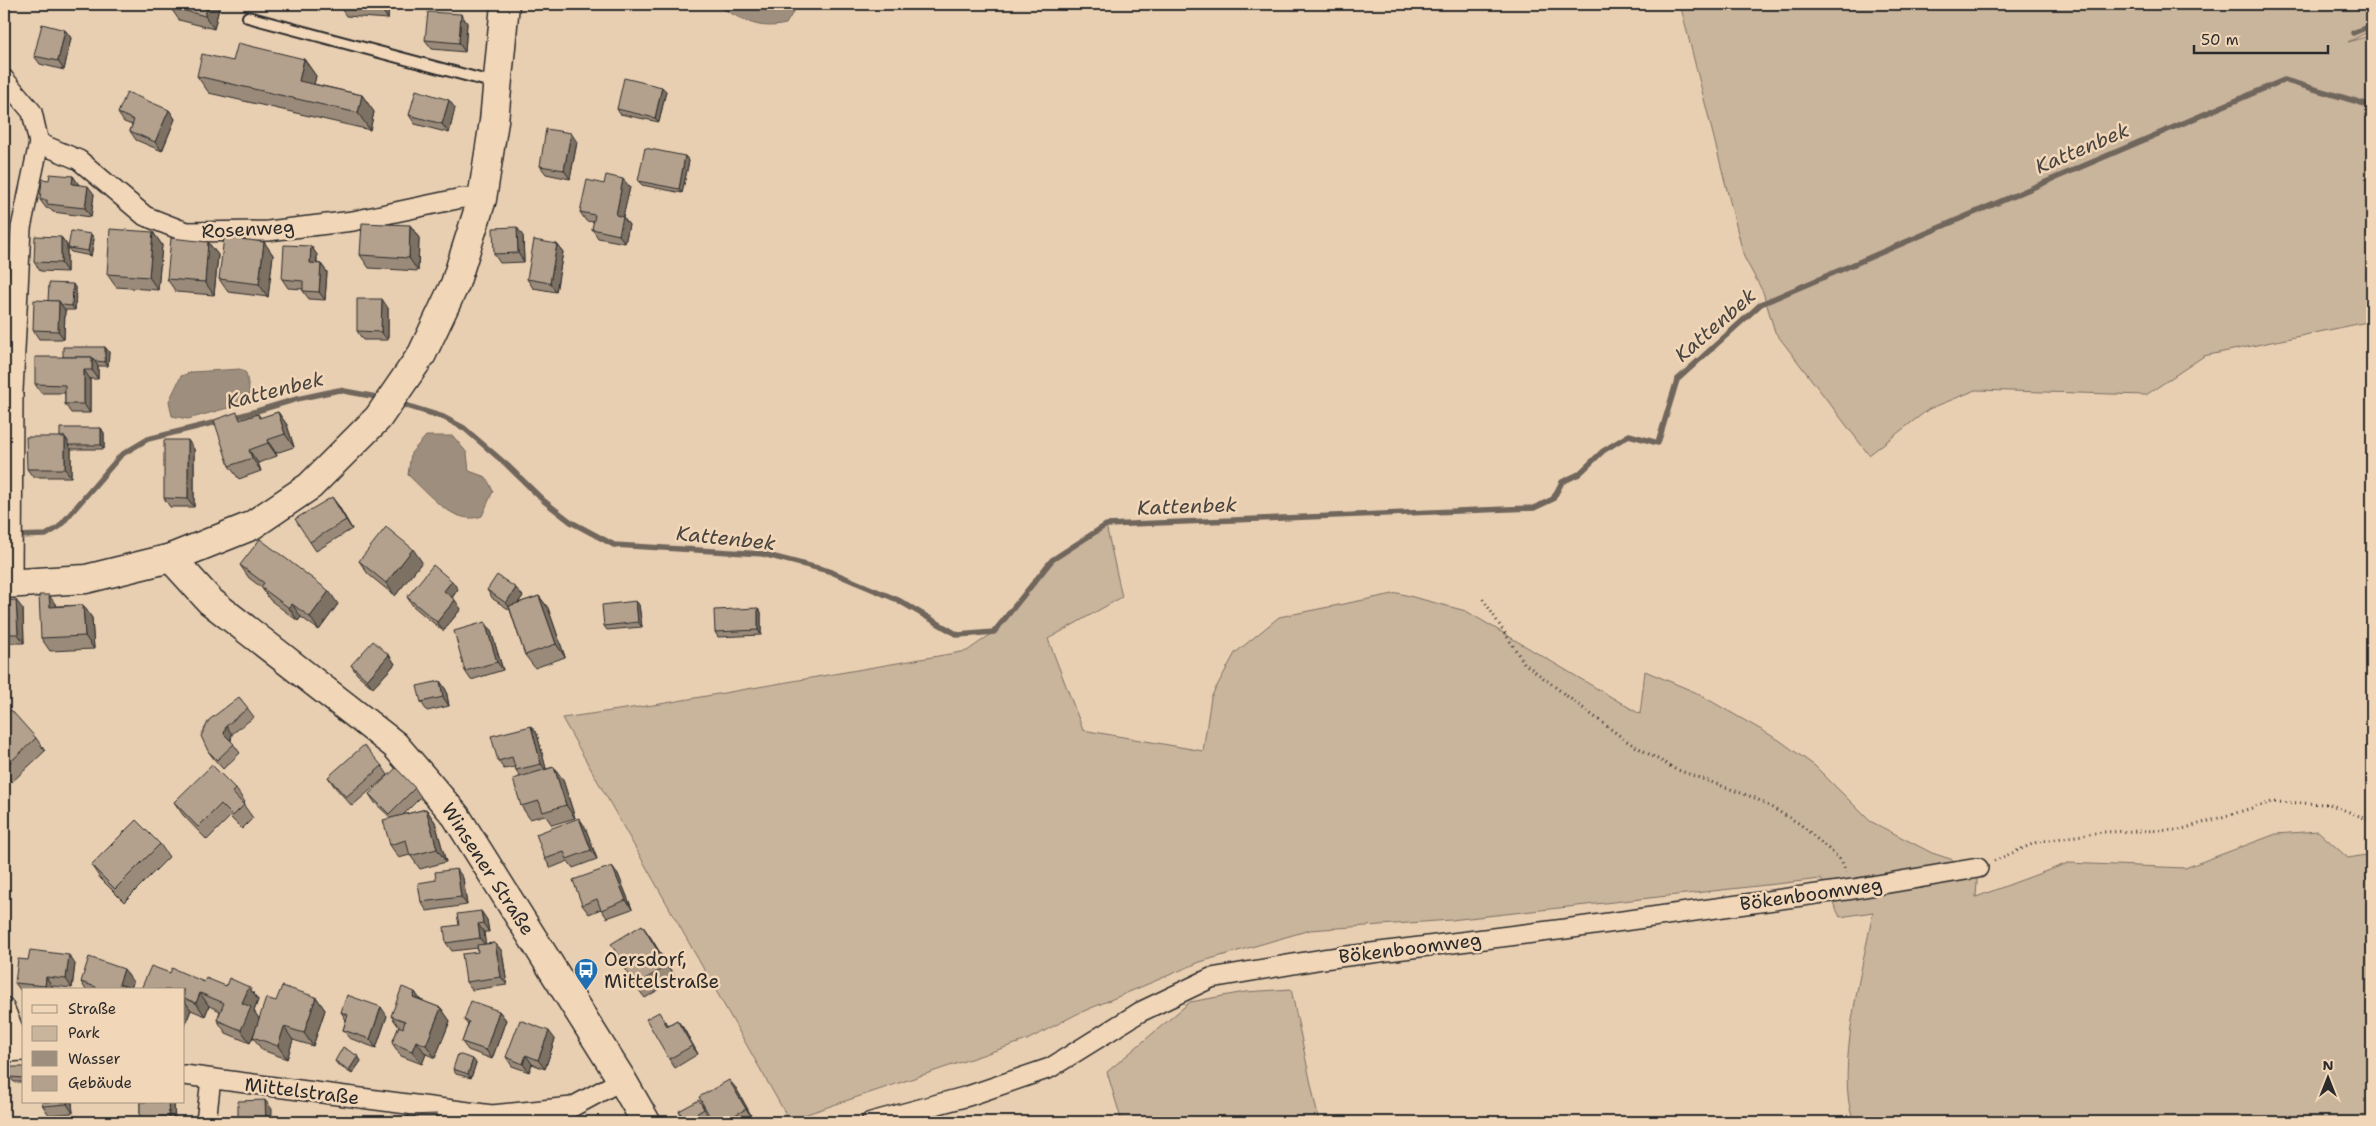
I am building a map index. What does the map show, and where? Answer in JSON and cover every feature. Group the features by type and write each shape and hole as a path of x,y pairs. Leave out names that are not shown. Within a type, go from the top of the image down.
{"main road":[{"path":"8,584 86,579 171,558 251,526 310,486 378,418 422,354 455,284 482,199 498,83 505,4"},
{"name":"Winsener Straße","path":"171,558 210,601 395,745 450,809 622,1080 646,1122"}],"street":[{"path":"5,82 32,112 39,143 22,228 13,391 11,545 8,584"},
{"name":"Rosenweg","path":"39,143 78,160 145,216 186,232 268,231 353,221 462,198 482,199"},
{"name":"Bökenboomweg","path":"871,1122 968,1096 1050,1068 1140,1012 1211,978 1323,959 1565,929 1853,889 1978,868"},
{"path":"4,1007 17,1051"},
{"name":"Mittelstraße","path":"185,1075 492,1119 572,1107 622,1080"},
{"path":"206,1122 211,1079"}],"lane":[{"path":"248,17 498,83"}],"path":[{"path":"1483,599 1524,662 1628,742 1675,769 1756,798 1800,824 1841,860 1853,889"},
{"path":"1978,868 2037,842 2102,832 2179,830 2225,818 2272,802 2329,804 2372,821"}],"green space":[{"path":"1680,4 2372,4 2372,30 2348,42 2372,35 2372,321 2204,356 2146,395 1976,390 1929,409 1869,455 1775,332 1763,292 1744,257"},
{"path":"1106,525 1122,597 1048,639 1083,730 1203,751 1211,697 1235,653 1279,617 1398,593 1466,611 1640,714 1645,671 1695,692 1779,740 1815,766 1870,821 1932,853 1978,868 1976,897 2068,863 2185,868 2276,834 2318,831 2348,858 2372,854 2372,1122 1854,1122 1849,1101 1847,1076 1849,1048 1857,989 1873,912 1840,917 1821,879 1451,920 1310,930 1200,962 1077,1014 1027,1040 789,1120 562,718 660,704 967,651 994,632 1052,560"},
{"path":"1291,989 1319,1122 1122,1122 1107,1072 1190,1002 1245,992"}],"water":[{"path":"714,4 798,4 786,24 765,26 748,22"},
{"path":"240,369 246,373 250,394 246,403 188,419 172,416 169,401 181,376 192,372"},
{"path":"426,436 453,436 467,453 469,471 486,477 493,491 482,516 472,518 461,517 451,512 432,498 408,475 411,453"}],"building":[{"path":"171,4 208,4 205,16 170,7"},
{"path":"340,4 383,4 382,10 340,7"},
{"path":"428,12 461,14 459,43 425,40"},
{"path":"42,24 65,30 58,61 34,56"},
{"path":"238,43 304,59 299,81 362,95 358,113 197,76 202,54 233,61"},
{"path":"624,78 662,87 655,118 617,109"},
{"path":"416,90 449,100 442,124 409,115"},
{"path":"127,92 169,110 155,142 130,131 134,120 118,113"},
{"path":"546,129 571,133 564,170 540,166"},
{"path":"645,148 685,156 679,189 638,181"},
{"path":"50,174 73,176 72,184 88,186 85,208 47,204 47,200 40,200 42,179 49,180"},
{"path":"606,175 623,179 616,215 623,217 619,235 592,229 595,215 580,212 587,180 604,184"},
{"path":"362,223 410,225 409,258 360,255"},
{"path":"517,227 518,253 494,254 493,228"},
{"path":"110,229 153,232 149,277 107,274"},
{"path":"71,231 91,234 88,251 68,248"},
{"path":"35,236 61,237 61,263 34,262"},
{"path":"224,237 264,242 259,284 219,279"},
{"path":"171,238 208,242 205,282 167,279"},
{"path":"534,240 557,244 550,283 527,279"},
{"path":"284,245 311,246 310,263 321,264 319,292 303,291 303,281 282,279"},
{"path":"49,283 73,284 72,306 62,305 59,301 48,301"},
{"path":"357,299 382,299 381,332 357,331"},
{"path":"34,300 59,301 58,331 33,330"},
{"path":"63,347 105,347 105,362 95,361 92,357 63,357"},
{"path":"35,357 92,357 92,370 84,370 84,404 65,404 65,385 35,384"},
{"path":"237,412 240,420 258,414 259,418 278,412 285,434 267,440 268,443 249,450 252,458 229,466 214,420"},
{"path":"60,428 101,428 101,445 68,445 65,437 60,437"},
{"path":"26,437 65,437 65,469 27,469"},
{"path":"164,440 188,440 188,499 164,498"},
{"path":"332,497 346,520 310,542 295,519"},
{"path":"386,527 413,549 386,583 359,561"},
{"path":"260,539 329,591 310,617 292,604 289,608 261,587 264,583 240,565"},
{"path":"433,565 452,581 444,591 455,600 437,622 407,597"},
{"path":"497,575 516,588 506,603 487,590"},
{"path":"39,595 49,595 50,607 83,605 85,636 41,638"},
{"path":"539,596 556,644 525,655 509,606"},
{"path":"16,600 18,634 4,634 4,601"},
{"path":"636,601 638,622 604,626 602,605"},
{"path":"758,608 758,630 715,632 714,610"},
{"path":"485,622 497,662 465,671 454,631"},
{"path":"373,641 389,655 367,680 351,665"},
{"path":"440,681 443,697 421,702 417,686"},
{"path":"239,697 248,708 226,726 224,734 234,744 217,760 208,751 201,736 209,720"},
{"path":"11,710 36,738 4,768 4,716"},
{"path":"531,726 541,764 516,770 512,757 498,761 491,736"},
{"path":"364,745 382,766 346,797 328,777"},
{"path":"212,765 236,789 232,792 244,805 233,816 221,804 198,827 174,802"},
{"path":"554,767 566,805 543,812 539,801 521,806 513,779"},
{"path":"396,768 415,788 389,814 369,794"},
{"path":"426,809 437,849 410,856 406,840 390,845 383,820"},
{"path":"579,818 591,850 567,859 564,852 545,859 536,834"},
{"path":"136,820 160,844 115,889 91,865"},
{"path":"612,866 626,900 601,910 597,899 582,905 573,880"},
{"path":"457,869 461,897 421,902 418,883 436,880 435,872"},
{"path":"481,911 483,923 478,924 480,938 446,943 444,927 459,925 457,914"},
{"path":"642,925 667,966 635,985 611,944"},
{"path":"495,943 501,977 466,982 462,954 478,952 477,945"},
{"path":"30,950 69,955 66,979 46,977 45,986 15,983 18,959 28,960"},
{"path":"89,957 124,969 119,984 131,988 96,988 81,982"},
{"path":"151,966 170,973 172,968 204,982 206,978 226,986 229,978 249,987 242,1003 251,1007 241,1030 217,1020 224,1003 200,993 196,1003 185,998 185,988 141,988"},
{"path":"282,986 316,997 304,1033 284,1027 278,1046 253,1037 266,998 276,1001"},
{"path":"402,987 415,992 413,997 441,1008 426,1045 416,1041 412,1051 392,1043 399,1026 403,1028 405,1021 391,1016"},
{"path":"347,995 381,1007 370,1039 343,1030 348,1015 341,1012"},
{"path":"471,1001 499,1011 486,1050 462,1042 469,1022 464,1020"},
{"path":"659,1012 667,1026 677,1020 692,1046 669,1059 646,1019"},
{"path":"520,1020 549,1031 538,1060 526,1055 523,1064 506,1057"},
{"path":"343,1047 358,1056 349,1070 335,1061"},
{"path":"458,1054 473,1059 468,1074 453,1069"},
{"path":"11,1067 22,1067 22,1078 10,1077"},
{"path":"729,1080 746,1109 722,1122 713,1122 699,1097"},
{"path":"265,1100 266,1122 238,1122 238,1101"},
{"path":"699,1100 704,1109 685,1121 679,1111"},
{"path":"42,1104 67,1104 43,1106"},
{"path":"140,1104 168,1104 169,1117 140,1118"},
{"path":"437,1114 437,1122 408,1122 408,1115"},
{"path":"357,1118 357,1122 328,1122 328,1119"}],"waterway":[{"path":"2353,33 2372,25"},
{"name":"Kattenbek","path":"398,403 443,417 464,428 507,465 544,501 571,522 614,545 763,554 829,571 898,600 958,635 994,632 1052,560 1106,525 1534,508 1553,499 1562,482 1579,474 1603,451 1629,435 1658,443 1677,380 1761,304 2284,80 2372,106"},
{"name":"Kattenbek","path":"233,418 297,399 339,390 382,398"},
{"name":"Kattenbek","path":"15,536 46,535 59,527 121,455 148,439 221,421"}],"place":[{"name":"Oersdorf, Mittelstraße","path":"586,991"}]}
